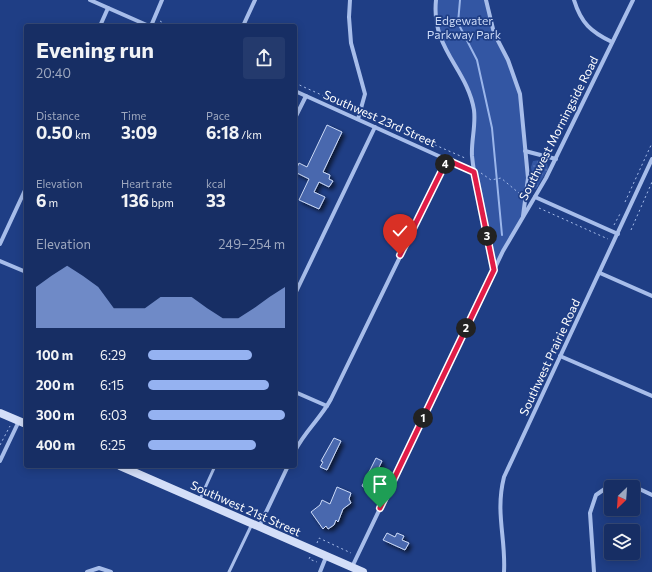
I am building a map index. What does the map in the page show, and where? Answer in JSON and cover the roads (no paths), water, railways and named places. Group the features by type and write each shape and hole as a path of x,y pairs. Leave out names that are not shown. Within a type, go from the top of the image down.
{"main road":[{"path":"0,413 23,423"},
{"name":"Southwest 21st Street","path":"127,468 199,501 363,572"}],"street":[{"path":"90,0 145,24"},
{"path":"151,24 162,0"},
{"path":"244,24 255,0"},
{"path":"350,0 349,21 351,43 365,94 358,119"},
{"path":"436,0 435,20 441,42 468,91 474,111 472,153 474,172 494,270"},
{"path":"486,0 494,33 508,60 520,94 528,185 523,216"},
{"path":"574,0 586,25 595,34 612,42"},
{"name":"Southwest Morningside Road","path":"352,567 494,270 556,159 633,0"},
{"path":"101,24 108,8"},
{"name":"Southwest 23rd Street","path":"297,93 474,172"},
{"path":"297,114 306,96"},
{"path":"297,290 375,127"},
{"path":"525,151 556,159"},
{"name":"Southwest Prairie Road","path":"504,572 504,549 499,510 502,483 509,464 560,356 650,170 652,159"},
{"path":"297,448 306,432 327,406 447,160"},
{"path":"0,244 24,192"},
{"path":"535,197 618,234"},
{"path":"0,261 24,271"},
{"path":"600,272 652,296"},
{"path":"560,356 652,396"},
{"path":"297,393 327,406"},
{"path":"0,461 23,423"},
{"path":"256,526 287,468"},
{"path":"594,572 590,513 593,501 603,489 615,484 625,484 652,495"},
{"path":"320,572 326,557"},
{"path":"87,572 99,568 111,572"}],"lane":[{"path":"199,501 214,468"},
{"path":"229,572 256,526"}],"waterway":[{"path":"460,0 458,23 477,60 492,128 502,235"}],"park label":[{"name":"Edgewater Parkway Park","path":"464,27"}]}
